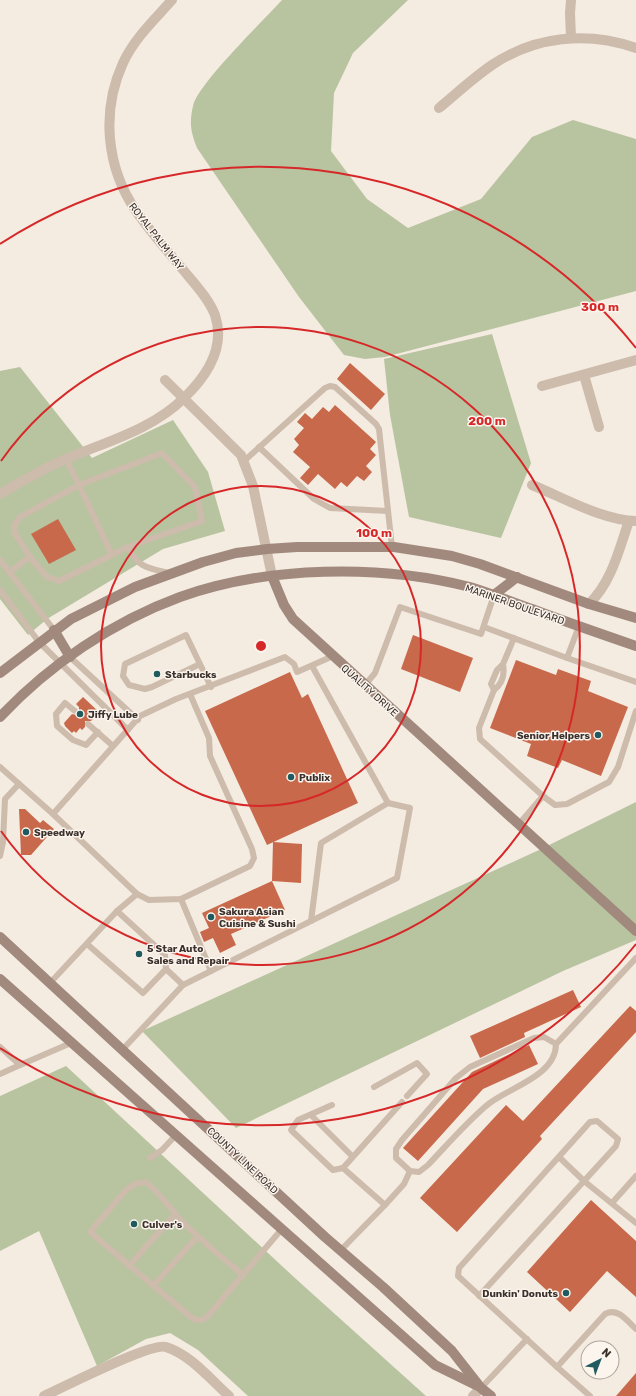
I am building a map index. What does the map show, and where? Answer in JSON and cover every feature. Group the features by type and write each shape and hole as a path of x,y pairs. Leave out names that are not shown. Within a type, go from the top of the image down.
{"main road":[{"path":"0,673 54,630 103,602 168,573 236,553 266,549 297,547 392,547 452,556 517,577 589,604 636,618"},
{"name":"MARINER BOULEVARD","path":"0,717 29,688 59,664 115,628 180,597 272,576 344,571 405,574 470,587 636,646"},
{"name":"QUALITY DRIVE","path":"272,576 284,605 293,619 636,931"},
{"path":"494,595 517,577"},
{"path":"54,630 70,657"},
{"name":"COUNTY LINE ROAD","path":"0,937 340,1250 383,1287 452,1352 481,1388"},
{"name":"COUNTY LINE ROAD","path":"0,979 70,1043 435,1365 481,1388 491,1396"}],"street":[{"name":"ROYAL PALM WAY","path":"0,494 66,459 145,426 168,411 184,399 205,376 216,353 218,340 215,315 209,302 136,211 125,193 115,169 109,137 111,98 123,63 134,45 172,0"},
{"path":"570,38 570,13 572,0"},
{"path":"439,108 491,66 507,56 527,47 547,41 570,38 607,40 636,48"},
{"path":"542,386 636,360"},
{"path":"584,374 599,427"},
{"path":"166,380 184,399"},
{"name":"QUALITY DRIVE","path":"184,399 223,435 241,455 244,461 253,486 272,576"},
{"path":"532,485 595,511 633,521 606,582 598,596 589,604"},
{"path":"44,1396 144,1350 165,1346 186,1356 229,1396"},
{"path":"473,1396 481,1388"}],"lane":[{"path":"244,461 325,388 335,387 376,424 379,430 392,547"},
{"path":"260,447 314,499 330,508 388,511"},
{"path":"162,453 195,488 202,521 128,547 59,581 47,577 30,557 14,532 15,524 20,517 79,485 162,453"},
{"path":"66,459 112,555"},
{"path":"128,547 134,558 142,566 168,573"},
{"path":"9,572 30,557"},
{"path":"0,560 54,630"},
{"path":"0,590 39,642 59,664 128,730"},
{"path":"365,685 375,673 400,607 481,634 494,595"},
{"path":"567,658 579,626"},
{"path":"484,627 636,682"},
{"path":"200,664 152,687 145,688 129,685 124,676 125,664 186,636 200,664 211,686"},
{"path":"514,638 503,664 497,670 491,684 494,690 479,728 480,739 543,796 556,805 567,804 609,782 618,767 636,711"},
{"path":"53,814 140,716 158,707 285,657 294,664 297,672 333,656"},
{"path":"70,657 138,720"},
{"path":"312,666 388,803"},
{"path":"0,767 53,814 137,894 149,900 181,899 243,870 250,866 254,858 250,842 210,756 209,738 190,694"},
{"path":"75,712 65,703 56,714 57,726 73,740 86,745 98,732"},
{"path":"88,724 113,746"},
{"path":"0,856 2,814 5,799 19,784"},
{"path":"0,795 5,799"},
{"path":"519,824 543,796"},
{"path":"123,1049 183,985 311,922 397,878 410,808 388,803 321,843 311,922"},
{"path":"50,983 117,911 137,894"},
{"path":"181,899 211,971"},
{"path":"117,911 165,955 166,969 183,985"},
{"path":"87,944 143,994 166,969"},
{"path":"556,1044 544,1037 534,1038 470,1067 456,1078 402,1140 396,1150 396,1158 410,1171 419,1172 428,1165 487,1105 504,1092 523,1084 538,1074 550,1062 556,1052 556,1044 636,958"},
{"path":"0,1074 70,1043"},
{"path":"0,1047 20,1065"},
{"path":"374,1087 417,1063 427,1074 407,1096"},
{"path":"332,1105 298,1120 291,1130 333,1170 343,1168 352,1156 402,1102"},
{"path":"311,1115 352,1156"},
{"path":"480,1296 616,1146 618,1139 597,1121 590,1122 459,1268 458,1276 557,1367 590,1396"},
{"path":"150,1158 162,1150 175,1136"},
{"path":"559,1157 584,1181 636,1223"},
{"path":"343,1168 384,1205"},
{"path":"340,1250 400,1189 410,1171"},
{"path":"612,1203 636,1176"},
{"path":"243,1275 198,1237 146,1182 135,1184 127,1189 90,1232 128,1266 192,1319 201,1320 207,1317 243,1275 281,1230"},
{"path":"128,1266 175,1214"},
{"path":"153,1286 198,1237"},
{"path":"557,1367 604,1314 610,1311 618,1313 636,1329"},
{"path":"481,1388 527,1339"}],"green space":[{"path":"282,0 408,0 353,53 334,93 331,151 367,199 408,228 481,199 532,137 573,120 636,139 636,291 385,357 365,359 344,355 299,297 197,148 192,132 192,112 197,96 218,69"},
{"path":"492,334 531,463 501,538 409,517 390,415 384,359"},
{"path":"20,367 92,458 173,420 208,472 225,531 163,549 47,619 28,635 0,599 0,371"},
{"path":"636,802 636,940 563,971 236,1128 142,1031 539,850"},
{"path":"66,1066 296,1279 426,1396 248,1396 198,1350 170,1333 146,1339 97,1366 39,1231 0,1251 0,1096"}],"building":[{"path":"350,363 385,394 371,410 337,379"},
{"path":"335,405 376,442 370,449 376,455 366,466 372,472 364,481 357,476 347,487 341,482 335,489 318,474 308,485 300,478 310,467 293,452 299,445 294,439 304,428 297,422 305,413 312,419 323,407 329,412"},
{"path":"58,519 76,550 49,564 31,534"},
{"path":"413,635 473,658 460,692 401,669"},
{"path":"516,660 556,675 558,669 591,681 588,691 628,707 601,776 562,760 558,768 527,756 531,744 490,728"},
{"name":"Publix","path":"290,672 302,698 308,694 358,803 267,845 205,711"},
{"path":"83,697 99,712 91,721 85,721 85,727 82,730 80,728 76,733 74,731 72,733 64,723 72,714 76,715 79,713 79,707 76,704"},
{"path":"19,809 25,809 40,823 43,820 54,829 31,855 21,855"},
{"path":"273,842 302,844 301,883 272,881"},
{"path":"272,881 285,910 231,934 236,945 220,953 213,938 204,942 200,932 209,928 202,913"},
{"path":"573,990 581,1007 524,1033 525,1037 480,1058 470,1036"},
{"path":"630,1006 636,1011 636,1032 540,1136 542,1139 457,1232 420,1198 506,1105 523,1121"},
{"path":"529,1045 538,1064 483,1089 418,1161 403,1148 472,1072"},
{"path":"591,1200 636,1241 636,1297 607,1271 570,1312 527,1272"},
{"path":"636,1373 636,1396 616,1396"}],"place":[{"name":"Starbucks","path":"157,674"},
{"name":"Jiffy Lube","path":"80,714"},
{"name":"Senior Helpers","path":"598,735"},
{"name":"Publix","path":"291,777"},
{"name":"Speedway","path":"26,832"},
{"name":"Sakura Asian Cuisine & Sushi","path":"211,917"},
{"name":"5 Star Auto Sales and Repair","path":"139,954"},
{"name":"Culver's","path":"134,1224"},
{"name":"Dunkin' Donuts","path":"566,1293"}]}
